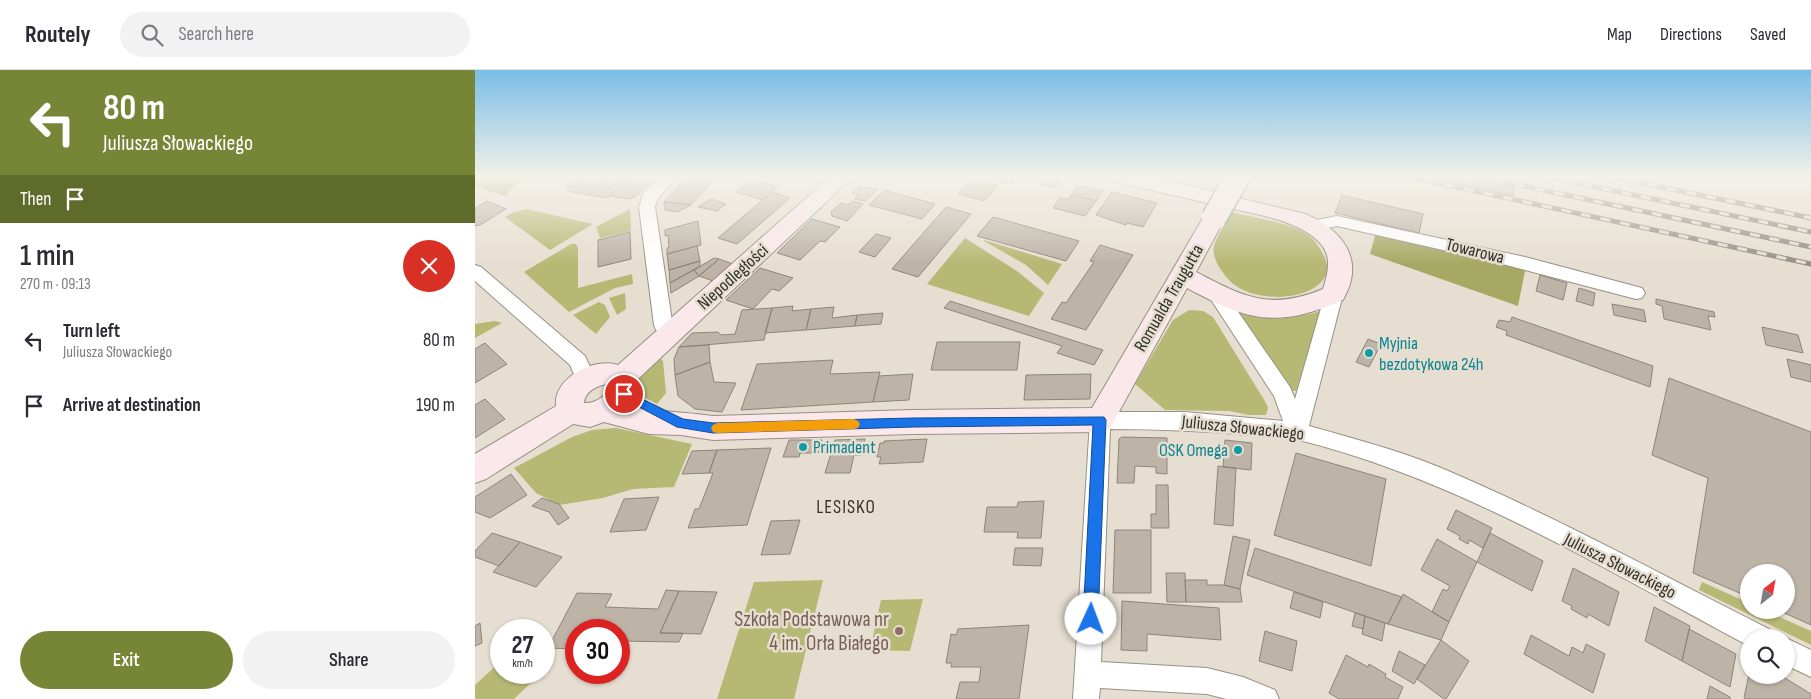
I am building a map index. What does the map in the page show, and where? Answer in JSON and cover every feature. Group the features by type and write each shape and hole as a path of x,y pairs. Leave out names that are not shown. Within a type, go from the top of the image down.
{"street":[{"path":"647,205 663,325 673,330"},
{"name":"Niepodległości","path":"617,394 673,330 811,205"},
{"name":"Romualda Traugutta","path":"1100,420 1221,205"},
{"path":"1244,205 1284,214 1313,226 1334,243 1340,258 1341,270 1297,431"},
{"name":"Towarowa","path":"1313,226 1327,222 1337,222 1444,243 1583,277 1636,293"},
{"path":"475,271 578,361 586,380"},
{"path":"1183,276 1243,305 1269,310 1295,310 1316,304 1334,294"},
{"path":"1215,292 1283,393 1297,431"},
{"path":"610,373 617,394 584,416 571,411 568,406 568,399 578,385 586,380 610,373"},
{"name":"Juliusza Słowackiego","path":"617,394 649,422 681,423 713,428 913,422 1100,420 1185,421 1297,431 1368,452 1437,476 1530,519 1743,629"},
{"path":"475,470 571,411"},
{"path":"1100,420 1087,686 1207,681 1243,690 1266,699"},
{"path":"1795,656 1811,664"}],"green space":[{"path":"526,209 593,224 550,250 505,217"},
{"path":"630,209 631,231 600,238 596,227"},
{"path":"1232,212 1292,227 1308,235 1317,244 1324,256 1327,271 1321,282 1308,291 1292,296 1273,297 1254,294 1237,286 1220,268 1214,250 1217,238"},
{"path":"1376,232 1526,266 1518,306 1370,254"},
{"path":"965,238 1017,271 1044,293 1029,316 927,284"},
{"path":"984,241 1062,264 1048,285 1026,265"},
{"path":"571,244 576,244 578,248 578,288 632,274 633,284 615,288 569,312 524,272"},
{"path":"625,293 626,309 617,315 609,298"},
{"path":"599,302 605,305 610,317 596,334 573,315"},
{"path":"1189,310 1203,311 1213,317 1266,403 1268,408 1266,415 1249,415 1229,411 1165,410 1135,384 1173,320"},
{"path":"1238,311 1259,315 1290,317 1321,311 1296,391 1289,390"},
{"path":"495,321 502,323 475,338 475,324"},
{"path":"659,357 663,361 666,393 657,404 638,394 636,380"},
{"path":"616,428 692,444 674,487 633,489 603,498 559,505 536,493 514,468 572,437 592,430"},
{"path":"823,580 794,699 717,699 754,582"},
{"path":"1702,582 1740,599 1740,610 1699,590"},
{"path":"923,599 910,651 870,650 881,600"},
{"path":"1758,619 1784,619 1811,631 1811,645 1795,637 1795,629 1778,629"},
{"path":"490,671 490,684 530,684 514,699 475,699 475,685"}],"building":[{"path":"480,205 497,205 506,209 480,225 475,226 475,208"},
{"path":"664,205 690,205 677,212 665,210"},
{"path":"701,205 724,205 717,211 698,207"},
{"path":"756,205 782,205 737,244 718,238"},
{"path":"838,205 862,205 847,221 832,216 831,212"},
{"path":"870,205 934,205 922,219"},
{"path":"1055,205 1093,205 1085,216 1053,208"},
{"path":"1103,205 1156,205 1143,227 1127,223 1126,225 1096,215"},
{"path":"1338,205 1386,205 1423,214 1419,233 1335,213"},
{"path":"946,207 971,214 918,277 892,269"},
{"path":"993,217 1079,241 1066,261 977,236"},
{"path":"812,219 840,227 825,242 820,241 800,260 777,253"},
{"path":"698,221 701,245 667,254 667,248 669,247 668,235 665,236 665,230"},
{"path":"630,232 631,259 598,267 598,240"},
{"path":"876,234 891,238 875,257 859,252"},
{"path":"1100,245 1133,255 1086,330 1051,319 1062,302 1066,303 1094,262 1090,261"},
{"path":"697,246 700,261 669,270 667,254"},
{"path":"714,258 719,259 699,276 694,270"},
{"path":"719,259 733,264 713,281 699,276"},
{"path":"700,261 700,266 670,283 669,270"},
{"path":"760,268 793,278 779,291 772,289 753,309 726,300"},
{"path":"694,270 699,276 671,293 670,283"},
{"path":"1540,275 1567,283 1563,300 1536,291"},
{"path":"1579,288 1595,293 1593,306 1576,301"},
{"path":"1656,299 1714,312 1715,317 1708,316 1711,330 1664,319 1662,306 1656,304"},
{"path":"950,301 1103,350 1094,365 1057,353 1062,346 944,308"},
{"path":"1612,304 1644,310 1646,322 1614,315"},
{"path":"793,306 792,311 811,309 806,330 765,333 772,308"},
{"path":"834,307 832,318 857,315 855,326 806,330 811,309"},
{"path":"772,308 764,340 679,347 692,333 718,332 721,335 735,334 742,310"},
{"path":"883,313 881,324 855,326 857,315"},
{"path":"1512,317 1653,366 1650,387 1506,335 1507,331 1496,327 1499,320 1510,322"},
{"path":"1762,327 1798,335 1803,353 1766,345"},
{"name":"Myjnia bezdotykowa 24h","path":"1368,339 1381,344 1369,367 1356,362"},
{"path":"937,342 1020,342 1017,370 931,370"},
{"path":"485,343 507,364 475,383 475,349"},
{"path":"709,345 710,362 675,375 674,359 679,347"},
{"path":"1787,359 1811,365 1811,382 1791,377"},
{"path":"833,360 830,374 880,372 873,402 741,410 757,364"},
{"path":"710,362 714,382 736,383 722,412 695,409 678,396 675,375"},
{"path":"913,374 909,400 873,402 879,376"},
{"path":"1091,374 1090,399 1024,400 1026,375"},
{"path":"1669,378 1811,432 1811,625 1795,618 1795,564 1740,564 1740,593 1693,573 1708,478 1652,455"},
{"path":"485,399 505,419 475,438 475,405"},
{"path":"1122,437 1167,438 1167,474 1156,473 1156,467 1135,466 1134,483 1117,483 1119,439"},
{"path":"865,439 861,455 854,455 850,473 825,473 835,440"},
{"path":"927,439 923,462 879,464 881,457 877,457 880,443 884,443 884,441"},
{"name":"Primadent","path":"789,440 822,440 818,453 800,453 799,457 783,457"},
{"name":"OSK Omega","path":"1225,440 1252,443 1251,470 1223,467"},
{"path":"771,448 747,525 688,528 695,509 699,509 713,473 709,473 717,450"},
{"path":"717,450 709,473 682,474 692,451"},
{"path":"1296,453 1386,479 1371,566 1274,535"},
{"path":"1218,466 1236,468 1233,526 1214,524"},
{"path":"511,474 527,495 490,518 475,512 475,497"},
{"path":"1156,485 1168,485 1169,528 1151,528 1151,514 1156,514"},
{"path":"659,497 646,530 610,532 624,499"},
{"path":"542,498 559,504 569,518 558,525 549,512 532,506"},
{"path":"1044,501 1041,538 1017,538 1018,532 984,532 987,507 1017,507 1018,502"},
{"path":"1456,510 1492,528 1483,548 1469,540 1468,544 1459,539 1460,536 1447,529"},
{"path":"800,520 790,554 761,555 771,521"},
{"path":"1115,530 1151,530 1151,593 1113,593"},
{"path":"492,533 520,542 499,566 475,557 475,551"},
{"path":"1490,533 1543,561 1532,591 1477,562"},
{"path":"1233,536 1250,540 1240,589 1224,585"},
{"path":"1437,539 1477,562 1449,622 1432,612 1443,589 1447,591 1450,586 1421,570"},
{"path":"520,542 562,557 536,587 493,572"},
{"path":"1015,548 1043,548 1041,566 1013,565"},
{"path":"1255,548 1402,597 1388,624 1247,575"},
{"path":"1573,568 1619,592 1609,626 1588,614 1587,618 1571,609 1572,606 1562,601"},
{"path":"1166,573 1185,573 1186,602 1167,602"},
{"path":"1185,580 1207,580 1207,585 1224,585 1240,589 1242,602 1186,602"},
{"path":"666,590 679,591 660,633 683,633 679,642 630,641 630,619 565,619 565,649 555,648 555,635 577,593 612,594 605,607 658,609"},
{"path":"679,591 717,592 701,634 660,633"},
{"path":"1294,592 1323,602 1320,618 1290,608"},
{"path":"1403,594 1449,622 1441,640 1388,624"},
{"path":"1122,601 1219,608 1221,640 1147,634 1147,651 1121,650"},
{"path":"1654,607 1690,626 1682,661 1645,641"},
{"path":"1355,613 1365,616 1363,629 1352,626"},
{"path":"1365,616 1385,623 1382,641 1362,634"},
{"path":"480,623 482,643 475,646 475,626"},
{"path":"1029,625 1019,699 956,699 960,682 979,682 981,667 951,667 952,663 946,663 951,634 956,635 958,629"},
{"path":"1689,629 1736,654 1730,687 1682,661"},
{"path":"1265,631 1297,641 1292,671 1259,661"},
{"path":"1531,635 1569,656 1572,647 1583,653 1586,644 1605,654 1593,693 1524,654"},
{"path":"1441,640 1469,661 1446,699 1417,679"},
{"path":"1399,651 1425,665 1414,684 1392,671"},
{"path":"1346,655 1368,667 1369,664 1386,674 1385,677 1403,687 1398,699 1339,699 1329,693"},
{"path":"1747,684 1795,684 1811,694 1811,699 1744,698"},
{"path":"1710,686 1730,697 1730,699 1707,699"}],"railway":[{"path":"1540,205 1811,264"},
{"path":"1614,205 1811,247"},
{"path":"1683,205 1811,232"},
{"path":"1750,205 1811,218"}],"slow traffic":[{"path":"717,428 854,424"}],"place":[{"name":"Myjnia bezdotykowa 24h","path":"1369,353"},
{"name":"Primadent","path":"803,447"},
{"name":"OSK Omega","path":"1238,450"},
{"name":"Szkoła Podstawowa nr 4 im. Orła Białego","path":"899,631"}],"district":[{"name":"LESISKO","path":"846,507"}],"route":[{"path":"624,394 643,406 681,423 713,428 913,422 1100,420 1091,619"}]}
